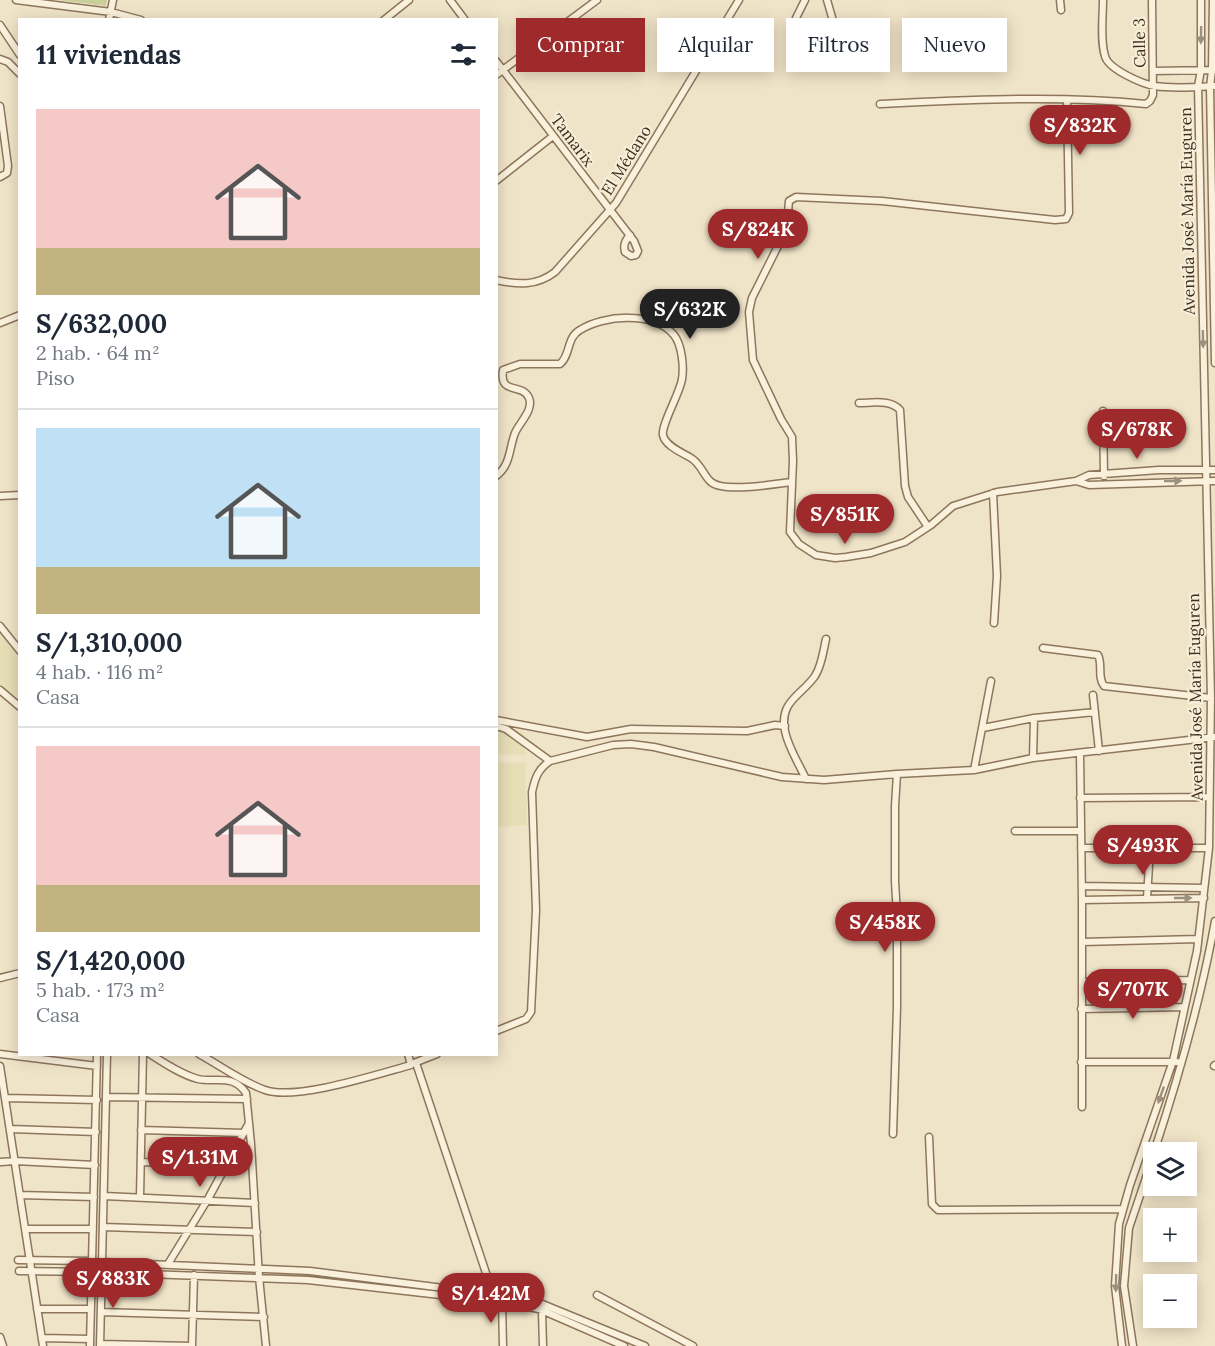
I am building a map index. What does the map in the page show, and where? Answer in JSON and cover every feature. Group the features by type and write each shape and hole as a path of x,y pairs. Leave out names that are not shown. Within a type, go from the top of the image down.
{"street":[{"path":"16,0 126,18"},
{"path":"110,16 113,0"},
{"path":"386,18 409,0"},
{"path":"450,0 464,18"},
{"path":"498,74 597,0"},
{"name":"El Médano","path":"498,280 522,284 546,279 610,211 739,0"},
{"path":"796,18 805,0"},
{"path":"827,0 832,18"},
{"path":"1060,0 1061,10"},
{"path":"1103,0 1104,52 1111,66 1153,86 1213,86"},
{"name":"Calle 3","path":"1152,0 1153,86"},
{"name":"Avenida José María Euguren","path":"1122,1346 1115,1286 1119,1224 1122,1209 1173,1061 1198,939 1209,848 1209,796 1213,737 1207,582 1200,222 1198,86 1201,0"},
{"name":"Avenida José María Euguren","path":"1213,0 1215,363"},
{"path":"1201,14 1213,14"},
{"path":"0,25 18,52"},
{"path":"0,59 8,62 18,72"},
{"name":"Tamarix","path":"498,64 630,236"},
{"path":"1153,71 1214,70"},
{"path":"880,104 953,100 1106,100 1146,104 1152,99 1153,86"},
{"path":"1067,100 1069,213 1065,219 1055,220 882,201 792,198 789,201 783,236 752,298 749,312 750,341 756,367 792,437 790,532 799,544 816,555 835,558 871,553 905,542 953,506 993,493 1076,481 1089,475 1215,470"},
{"path":"0,106 8,166 7,173 0,177"},
{"path":"498,179 553,136"},
{"path":"1200,222 1214,221"},
{"path":"0,323 18,315"},
{"path":"498,474 510,457 515,433 528,411 529,402 528,396 524,393 506,385 502,378 503,370 520,364 560,364 565,359 568,344 577,331 601,321 622,317 642,320 664,328 671,332 678,342 683,375 663,430 664,439 668,443 695,460 709,481 715,485 730,487 792,482"},
{"path":"859,403 889,403 900,410 905,486 908,497 928,527"},
{"path":"1103,411 1104,483"},
{"path":"1076,481 1089,484 1215,481"},
{"path":"993,493 997,576 994,623"},
{"path":"0,496 18,495"},
{"path":"1207,582 1215,581"},
{"path":"0,626 18,648"},
{"path":"806,779 785,732 787,707 793,697 814,677 821,662 826,639"},
{"path":"1043,648 1098,655 1100,680 1104,686 1211,698"},
{"path":"974,770 991,681"},
{"path":"0,690 18,705"},
{"path":"1093,695 1099,751"},
{"path":"983,728 1034,718 1095,712"},
{"path":"1033,758 1034,718"},
{"path":"498,720 587,737 622,729 747,731 775,725 785,726"},
{"path":"498,727 506,729 550,761"},
{"path":"498,1030 526,1019 531,1012 536,910 532,792 535,777 541,767 550,761 613,745 631,744 654,747 782,777 824,780 974,770 1033,758 1213,737"},
{"path":"1080,753 1082,1107"},
{"path":"892,1134 897,1007 895,806 897,774"},
{"path":"1080,798 1209,796"},
{"path":"1015,831 1080,831"},
{"path":"1080,848 1209,848"},
{"path":"1147,898 1150,848"},
{"path":"1082,886 1204,888"},
{"path":"1082,900 1204,898"},
{"path":"1158,1142 1183,1063 1215,921"},
{"path":"1082,942 1198,939"},
{"path":"0,978 18,974"},
{"path":"1083,982 1190,980"},
{"path":"1082,1009 1184,1007"},
{"path":"0,1054 97,1066"},
{"path":"42,1338 90,1342 97,1056"},
{"path":"107,1056 100,1345 191,1346 194,1275"},
{"path":"140,1197 143,1056"},
{"path":"154,1056 197,1078 220,1078 232,1083 243,1089 247,1099 266,1346"},
{"path":"203,1056 255,1085 279,1093 341,1084 414,1064 432,1056"},
{"path":"409,1056 414,1064 493,1294"},
{"path":"1081,1062 1173,1061 1183,1063"},
{"path":"0,1066 43,1346"},
{"path":"106,1097 247,1099"},
{"path":"6,1098 97,1100"},
{"path":"168,1264 208,1199 249,1122"},
{"path":"11,1129 96,1132"},
{"path":"141,1130 244,1133"},
{"path":"929,1137 932,1204 943,1212 1122,1209"},
{"path":"1,1162 95,1166"},
{"path":"141,1162 226,1165"},
{"path":"1132,1346 1124,1286 1129,1228 1143,1186"},
{"path":"20,1195 94,1197"},
{"path":"104,1196 208,1199 255,1203"},
{"path":"103,1227 257,1232"},
{"path":"25,1229 93,1229"},
{"path":"18,1260 92,1261"},
{"path":"102,1262 310,1271 540,1301 645,1346"},
{"path":"19,1271 308,1280 502,1302 542,1311 624,1346"},
{"path":"597,1295 693,1346"},
{"path":"502,1302 503,1346"},
{"path":"37,1309 90,1309"},
{"path":"542,1311 543,1346"},
{"path":"101,1312 264,1317"},
{"path":"0,1337 3,1346"}],"shaded area":[{"path":"0,633 18,657 18,703 0,685"},
{"path":"498,727 523,732 525,755 498,754"},
{"path":"498,762 525,763 527,825 498,827"}],"green space":[{"path":"59,0 107,0 106,6"}]}
